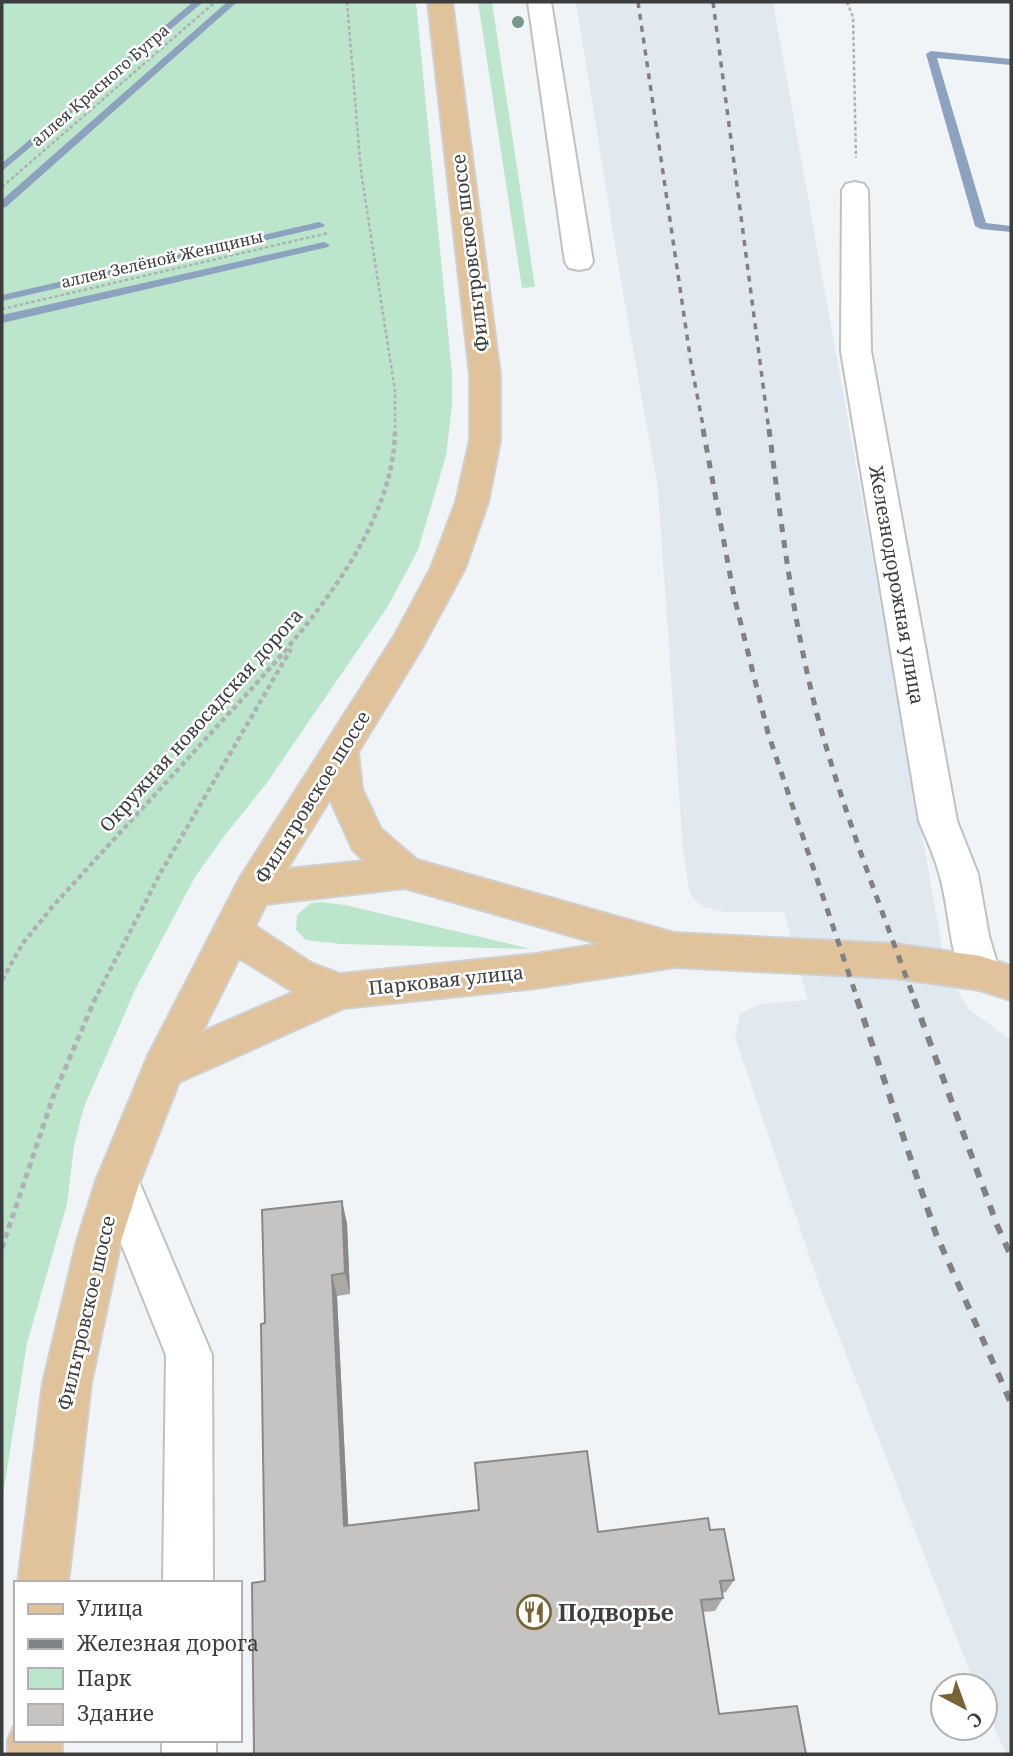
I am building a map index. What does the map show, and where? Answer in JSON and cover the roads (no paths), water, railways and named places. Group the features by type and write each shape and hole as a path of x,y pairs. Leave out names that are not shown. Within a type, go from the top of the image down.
{"main road":[{"name":"Фильтровское шоссе","path":"43,1581 67,1382 99,1241 118,1181 163,1069 254,889 408,642 448,568 472,502 485,440 485,375 440,2"},
{"name":"Парковая улица","path":"340,751 344,789 366,839 405,872 675,950"},
{"path":"254,889 405,872"},
{"name":"Парковая улица","path":"233,932 280,966 320,987 340,991 536,971 675,950 895,961 996,978"},
{"path":"163,1069 340,991"}],"lane":[{"path":"539,2 579,262"},
{"name":"Железнодорожная улица","path":"855,190 856,351 938,821 959,874 970,936 996,978"},
{"path":"118,1181 189,1355 188,1581"}],"waterway":[{"path":"2,168 198,2"},
{"path":"2,205 232,2"},
{"path":"1011,62 931,54 981,226 1011,229"},
{"path":"2,298 319,225"},
{"path":"2,319 324,245"}],"railway":[{"path":"638,2 691,363 704,431"},
{"path":"713,2 769,431"},
{"path":"703,429 734,596 768,733 858,1001"},
{"path":"769,429 790,580 803,655 821,729 865,866 915,1001"},
{"path":"857,999 936,1234 1011,1403"},
{"path":"914,999 997,1225 1011,1256"}],"place":[{"name":"Подворье","path":"534,1612"}]}
